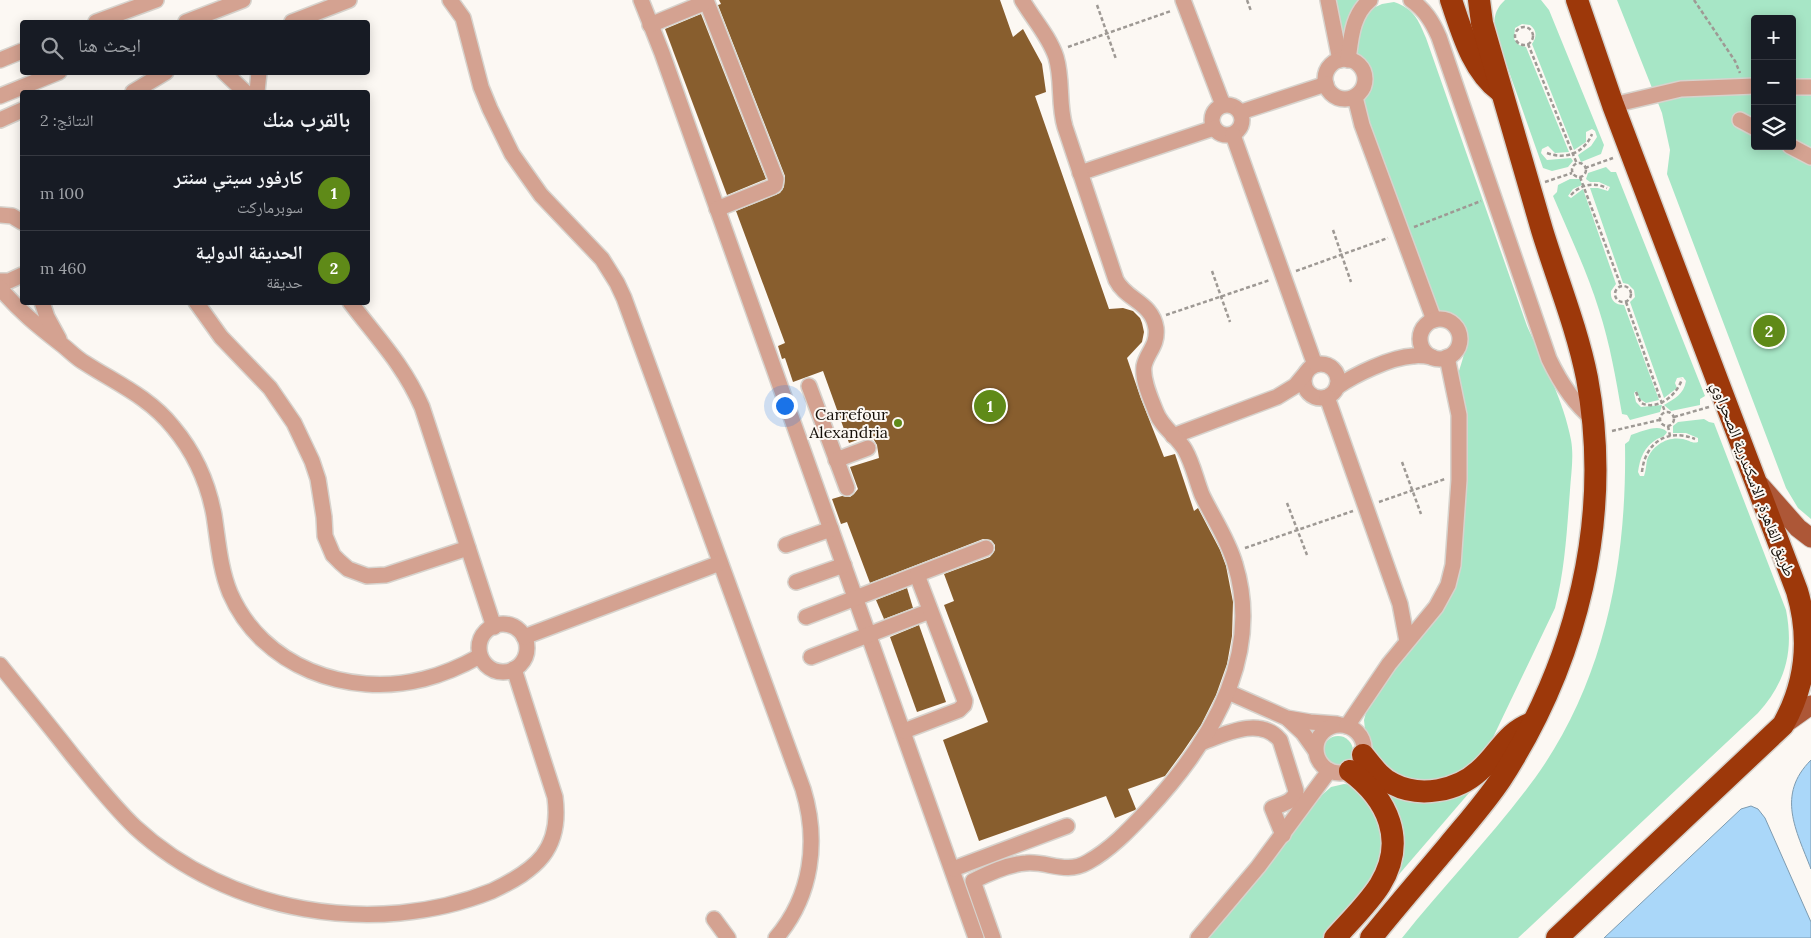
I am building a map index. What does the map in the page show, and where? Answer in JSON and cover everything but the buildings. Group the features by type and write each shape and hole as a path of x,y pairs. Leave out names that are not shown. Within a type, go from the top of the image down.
{"highway":[{"path":"1451,0 1476,63 1487,80 1503,93"},
{"path":"1371,938 1489,797 1533,723 1564,651 1585,576 1596,499 1594,427 1586,376 1575,333 1529,187 1482,23 1479,0"},
{"name":"طريق القاهرة, الاسكندرية الصحراوي","path":"1557,938 1783,725 1797,697 1806,652 1804,621 1797,591 1613,105 1577,1"},
{"path":"1348,766 1378,774 1393,784 1413,790 1443,790 1462,783 1477,774 1509,737 1524,726 1533,723"},
{"path":"1335,938 1379,886 1388,867 1392,847 1391,826 1384,806 1369,786 1348,766"}],"main road":[{"path":"1755,480 1798,528 1811,538"},
{"path":"1783,725 1811,705"}],"street":[{"path":"101,20 156,0"},
{"path":"191,20 243,0"},
{"path":"297,20 349,0"},
{"path":"450,0 463,18 481,87 512,154 541,195 593,248 617,283 633,322 809,809 812,849 807,878 796,907 776,938"},
{"path":"641,0 904,731 976,938"},
{"path":"959,888 1006,867 1026,863 1059,868 1075,868 1089,862 1117,840 1185,768 1201,743 1228,692 1237,665 1243,622 1239,580 1232,553 1221,528 1203,496 1188,456 1159,417 1144,372 1146,361 1154,346 1156,327 1153,319 1141,302 1125,292 1119,284 1062,117 1060,78 1054,52 1022,0"},
{"path":"1328,0 1344,60"},
{"path":"1344,60 1355,20 1364,5 1370,0"},
{"path":"1410,0 1422,8 1431,20 1439,37 1549,359 1568,393 1594,427"},
{"path":"650,25 706,1 776,179 775,185 772,187 717,209"},
{"path":"1184,3 1223,105"},
{"path":"0,60 20,52"},
{"path":"1344,60 1356,62 1364,74 1365,82 1355,97 1342,98 1335,96 1326,84 1328,69 1333,63 1344,60"},
{"path":"0,96 50,75"},
{"path":"40,90 51,75"},
{"path":"137,90 161,75"},
{"path":"227,75 243,90"},
{"path":"257,90 259,75"},
{"path":"1240,112 1326,84"},
{"path":"1613,105 1681,89 1750,86"},
{"path":"1796,87 1811,88"},
{"path":"1355,97 1362,125 1434,320"},
{"path":"1223,105 1230,105 1240,112 1243,119 1242,126 1233,135 1219,134 1214,128 1212,122 1213,114 1223,105"},
{"path":"0,120 20,111"},
{"path":"1740,120 1751,126"},
{"path":"1080,173 1214,128"},
{"path":"1233,135 1283,275 1310,370 1304,381 1305,387 1309,393 1326,394"},
{"path":"1796,149 1811,158"},
{"path":"0,281 10,281 20,276"},
{"path":"0,288 25,315 82,362 144,399 173,426 194,458 209,494 224,575 230,592 247,623 271,648 285,659 323,675 369,684 404,683 424,680 450,671 480,656"},
{"path":"43,305 47,317 62,345"},
{"path":"198,305 222,337 270,388 294,423 312,460 318,479 325,536 333,555 340,562 357,573 367,576 386,576 468,548"},
{"path":"352,305 396,358 422,407 494,626"},
{"path":"1277,397 1326,394 1352,376 1397,359 1412,356 1440,357 1457,349 1460,335 1457,329 1447,320 1434,320 1424,328 1420,340 1426,353 1440,357"},
{"path":"1173,436 1277,397 1295,386 1310,370 1325,365 1334,370 1351,369 1402,350 1420,340"},
{"path":"1315,750 1316,743 1324,730 1343,725 1407,641 1436,607 1451,573 1456,534 1459,415 1440,357"},
{"path":"1326,394 1338,381 1334,370"},
{"path":"809,386 847,488"},
{"path":"1326,394 1400,604 1407,641"},
{"path":"794,425 819,414"},
{"path":"836,460 868,448"},
{"path":"786,545 831,529"},
{"path":"806,617 986,548"},
{"path":"524,637 720,563"},
{"path":"796,582 844,565"},
{"path":"904,731 960,710 964,705 964,698 916,575"},
{"path":"811,657 930,611"},
{"path":"494,626 511,626 517,629 524,637 526,653 520,665 514,669 501,672 495,671 480,656 479,650 482,637 494,626"},
{"path":"0,664 118,810 153,842 172,856 212,881 256,899 302,912 372,918 421,913 469,901 506,884 534,867 547,850 556,818 555,797 514,669"},
{"path":"1198,938 1283,835 1364,748 1359,734 1343,725 1287,718 1228,692"},
{"path":"1287,718 1303,732 1315,750 1319,763 1348,766"},
{"path":"1201,743 1247,728 1265,729 1280,740 1296,791 1292,799 1272,808 1283,835"},
{"path":"953,869 1067,826"},
{"path":"973,881 993,938"},
{"path":"714,919 728,938"}],"path":[{"path":"1247,0 1251,11"},
{"path":"1694,0 1750,86"},
{"path":"1054,52 1107,34 1184,3"},
{"path":"1097,5 1116,59"},
{"path":"1521,28 1529,28 1533,34 1533,38 1528,44 1520,44 1516,38 1516,34 1521,28"},
{"path":"1528,44 1573,154 1576,164 1572,173"},
{"path":"1547,153 1560,156 1573,154 1585,146 1592,134"},
{"path":"1585,168 1631,151"},
{"path":"1576,164 1582,164 1585,168"},
{"path":"1572,173 1574,176 1580,177 1585,173 1585,168"},
{"path":"1529,187 1572,173"},
{"path":"1580,177 1621,286"},
{"path":"1571,195 1584,186 1596,184 1607,188"},
{"path":"1153,319 1342,255 1494,196"},
{"path":"1334,230 1351,282"},
{"path":"1212,271 1230,322"},
{"path":"1621,286 1628,287 1632,293 1626,302 1619,302 1616,299 1616,292 1621,286"},
{"path":"1626,302 1665,412"},
{"path":"1636,392 1638,400 1644,404 1662,402 1676,393 1682,379"},
{"path":"1674,417 1725,402"},
{"path":"1665,412 1672,414 1674,417"},
{"path":"1659,420 1660,416 1665,412"},
{"path":"1659,420 1662,425 1668,426 1673,423 1674,417"},
{"path":"1594,427 1659,420"},
{"path":"1668,426 1670,436"},
{"path":"1642,472 1643,464 1655,443 1670,436 1687,436 1695,439"},
{"path":"1402,462 1421,514"},
{"path":"1232,553 1459,474"},
{"path":"1287,502 1307,555"}],"green space":[{"path":"1333,0 1361,0 1352,10 1347,21 1342,46"},
{"path":"1505,0 1541,0 1549,10 1604,145 1601,154 1581,162 1578,155 1591,146 1597,137 1595,131 1592,129 1586,132 1586,142 1574,150 1532,44 1535,39 1535,31 1530,25 1522,24 1515,28 1514,39 1519,45 1526,47 1569,152 1555,153 1548,146 1542,149 1541,153 1547,160 1571,158 1573,161 1568,167 1552,171 1543,168 1495,32 1496,14"},
{"path":"1617,0 1811,0 1811,519 1798,508 1786,488 1667,174 1670,150 1662,113"},
{"path":"1394,2 1411,11 1426,38 1527,326 1563,411 1571,440 1572,459 1565,549 1555,608 1487,750 1461,778 1394,782 1374,752 1365,730 1364,720 1373,697 1444,609 1454,591 1457,577 1459,371 1466,344 1464,331 1461,326 1455,320 1438,312 1362,103 1372,78 1370,69 1357,58 1356,47 1361,19 1371,9 1382,4"},
{"path":"1606,167 1611,172 1616,172 1705,396 1700,399 1700,405 1671,411 1664,405 1681,393 1686,381 1683,377 1677,378 1675,383 1677,388 1664,398 1630,302 1635,297 1634,290 1628,284 1623,283 1590,188 1608,191 1610,187 1599,182 1590,182 1586,179 1588,173"},
{"path":"1570,179 1580,179 1582,185 1573,189 1568,196 1571,198 1583,189 1616,284 1611,291 1611,297 1616,303 1624,305 1659,400 1646,403 1640,399 1636,391 1634,393 1636,402 1641,407 1662,405 1660,412 1630,420 1627,415 1622,414 1610,349 1599,310 1553,196 1557,192 1558,185"},
{"path":"1704,419 1714,423 1786,610 1789,639 1788,652 1781,678 1775,690 1758,713 1518,938 1402,938 1503,819 1535,778 1559,741 1579,701 1595,661 1607,619 1616,576 1625,488 1625,444 1629,441 1631,435 1645,430 1659,428 1667,432 1664,436 1653,442 1643,453 1638,472 1640,476 1644,476 1649,455 1661,443 1677,438 1694,443 1698,442 1698,438 1686,433 1673,433 1673,426 1678,422"},
{"path":"1338,736 1349,740 1353,751 1349,762 1338,766 1327,762 1323,751 1327,740"},
{"path":"1377,779 1475,786 1395,879"},
{"path":"1344,784 1358,785 1381,814 1384,866 1326,938 1203,938 1323,794 1331,787"}],"water":[{"path":"1811,760 1811,869 1795,827 1792,800 1794,786 1800,773"},
{"path":"1751,806 1758,809 1765,818 1811,922 1811,938 1604,938 1741,809"}],"place":[{"name":"الحديقة الدولية","path":"1769,331"},
{"name":"كارفور سيتي سنتر","path":"990,406"},
{"name":"Carrefour Alexandria","path":"898,423"}]}
